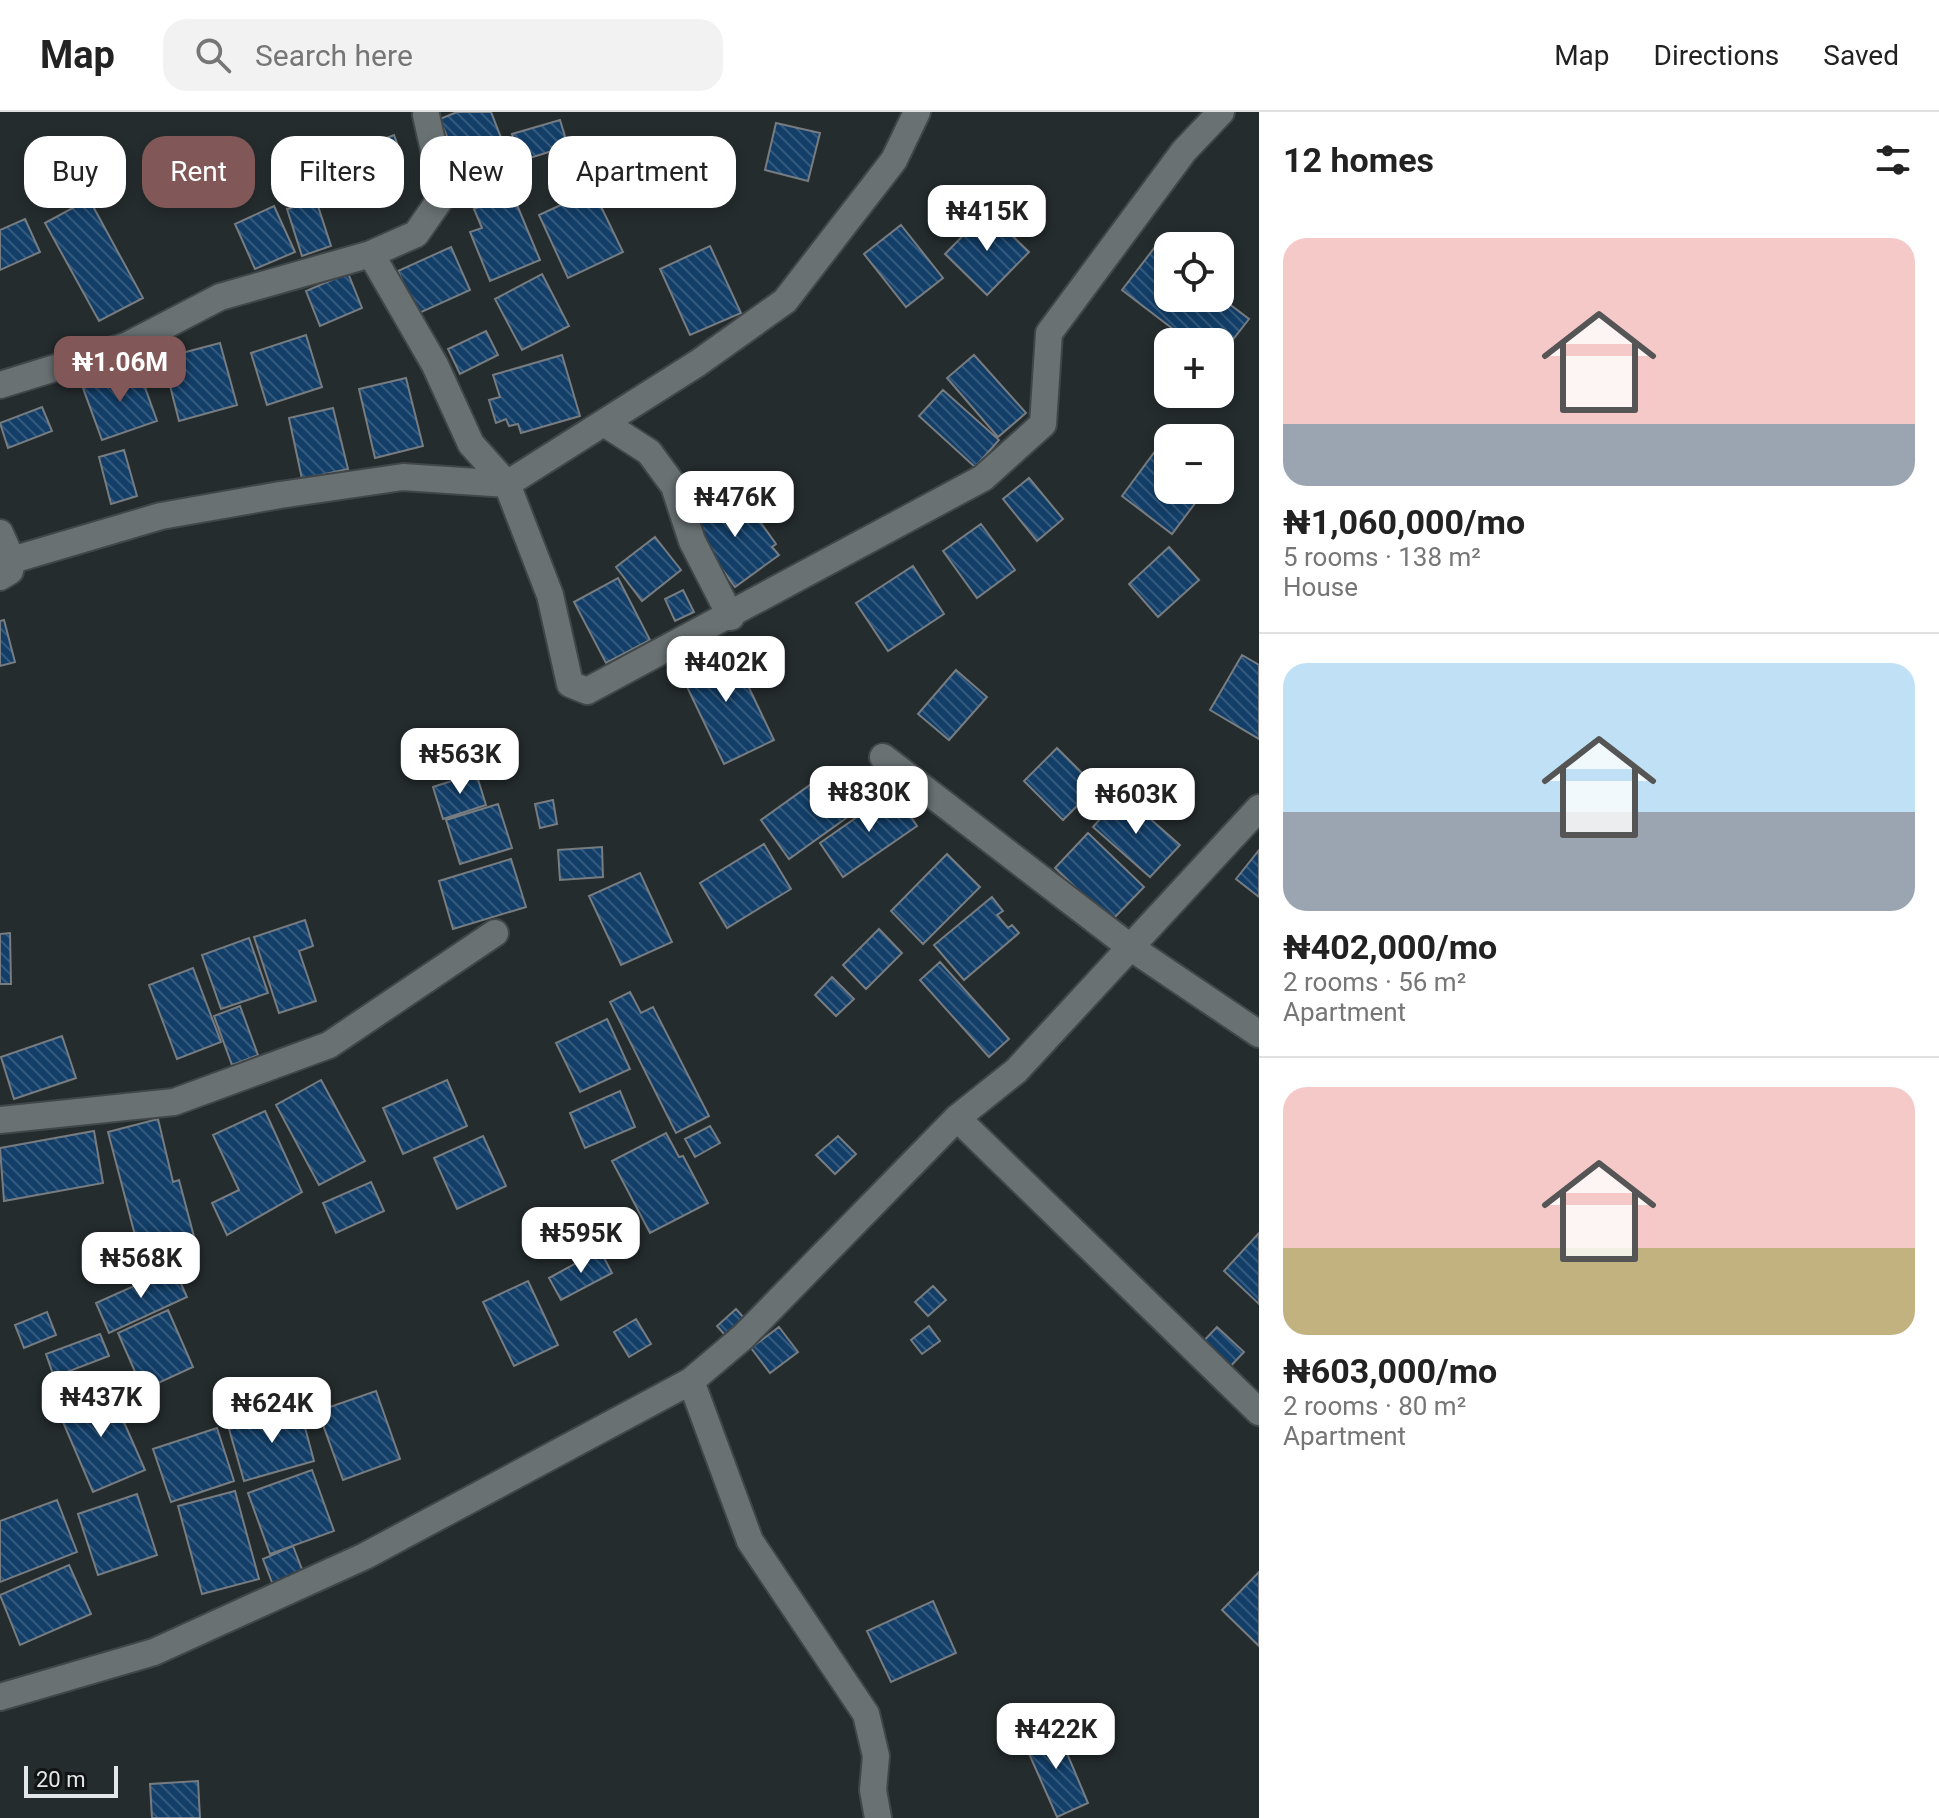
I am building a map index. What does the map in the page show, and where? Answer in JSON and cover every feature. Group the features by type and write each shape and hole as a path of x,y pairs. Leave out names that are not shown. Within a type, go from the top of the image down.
{"street":[{"path":"0,533 6,569 161,516 280,495 403,477 507,484 698,363 785,301 894,160 917,112"},
{"path":"371,254 435,365 471,444 507,484 550,595 570,684 587,691 731,617 881,530 983,478 1043,424 1049,333 1184,151 1221,112"},
{"path":"0,385 126,346 220,297 371,254 416,234 444,194 426,115"},
{"path":"604,423 649,452 674,486 692,541 731,617"},
{"path":"883,757 1130,947 1259,1034"},
{"path":"0,1697 154,1652 337,1569 691,1381 743,1337 957,1118 1016,1071 1259,808"},
{"path":"0,1120 174,1102 329,1045 495,933"},
{"path":"957,1118 1259,1412"},
{"path":"691,1381 750,1541 866,1714 876,1756 873,1790 878,1818"}],"building":[{"path":"457,112 491,112 500,136 447,136 440,119"},
{"path":"560,120 565,136 548,136 548,152 532,157 532,136 512,134"},
{"path":"776,123 820,133 808,181 765,170"},
{"path":"72,208 94,208 143,298 99,321 45,223"},
{"path":"275,208 295,252 255,269 235,224"},
{"path":"319,208 331,246 302,256 287,209"},
{"path":"518,208 540,260 490,281 470,232 482,228 474,209"},
{"path":"554,208 602,208 623,252 568,278 539,215"},
{"path":"987,211 1029,252 987,295 945,254"},
{"path":"25,219 40,252 0,270 0,230"},
{"path":"901,225 943,278 906,307 864,254"},
{"path":"710,246 741,313 690,335 660,269"},
{"path":"451,247 470,290 417,314 398,271"},
{"path":"1154,248 1154,312 1234,312 1234,308 1249,319 1234,338 1234,328 1172,328 1122,290"},
{"path":"348,273 362,308 320,326 306,291"},
{"path":"542,274 569,326 522,350 495,299"},
{"path":"486,331 498,355 460,374 448,349"},
{"path":"306,335 322,387 267,405 251,353"},
{"path":"220,343 237,405 179,421 163,358"},
{"path":"562,355 580,416 521,433 518,424 509,426 506,419 496,423 489,400 500,397 493,375"},
{"path":"974,355 1026,413 998,437 947,378"},
{"path":"138,368 157,421 102,440 83,388"},
{"path":"406,378 423,446 375,458 359,389"},
{"path":"943,390 999,440 975,467 919,416"},
{"path":"42,407 52,431 8,448 0,423"},
{"path":"333,408 348,469 302,479 289,418"},
{"path":"124,450 137,496 111,504 99,457"},
{"path":"1154,453 1154,504 1194,504 1172,534 1122,496"},
{"path":"1029,478 1063,519 1037,541 1003,499"},
{"path":"732,491 749,514 753,512 776,544 772,547 779,555 735,587 689,523"},
{"path":"981,524 1015,570 977,598 943,551"},
{"path":"655,537 681,570 642,601 616,567"},
{"path":"1169,547 1199,580 1158,617 1129,584"},
{"path":"913,566 944,614 888,651 856,603"},
{"path":"618,578 650,640 606,663 574,602"},
{"path":"683,590 694,612 675,621 665,599"},
{"path":"4,620 15,662 0,666 0,621"},
{"path":"728,644 774,740 724,764 678,668"},
{"path":"1242,655 1259,665 1259,739 1210,710"},
{"path":"956,670 987,697 949,740 918,714"},
{"path":"1057,748 1096,787 1063,820 1024,781"},
{"path":"828,772 856,811 789,859 761,820"},
{"path":"476,773 486,805 443,819 433,787"},
{"path":"894,791 917,826 843,877 820,843"},
{"path":"1122,794 1180,845 1150,877 1093,827"},
{"path":"553,800 557,824 540,828 535,804"},
{"path":"498,804 512,848 460,864 446,820"},
{"path":"1088,833 1144,887 1111,921 1055,868"},
{"path":"764,844 791,889 727,928 700,883"},
{"path":"602,847 603,877 560,880 558,850"},
{"path":"1259,850 1259,897 1236,879"},
{"path":"947,854 980,887 923,944 891,911"},
{"path":"511,859 526,907 453,929 439,881"},
{"path":"640,873 672,942 621,965 589,896"},
{"path":"992,897 1003,911 997,915 1008,928 1012,925 1019,933 964,980 934,945"},
{"path":"305,920 313,946 299,951 316,1001 279,1013 254,937"},
{"path":"879,929 902,953 866,989 843,965"},
{"path":"10,933 11,984 0,984 0,934"},
{"path":"249,938 268,993 221,1009 202,955"},
{"path":"940,962 1009,1039 989,1057 920,980"},
{"path":"193,968 221,1042 177,1059 149,985"},
{"path":"832,977 854,999 836,1016 815,995"},
{"path":"630,992 641,1013 653,1007 709,1116 676,1133 610,1002"},
{"path":"240,1006 258,1055 232,1065 214,1016"},
{"path":"607,1019 630,1069 580,1092 556,1043"},
{"path":"62,1036 76,1078 14,1099 1,1057"},
{"path":"321,1080 365,1161 319,1185 276,1105"},
{"path":"447,1080 467,1126 403,1154 383,1108"},
{"path":"620,1091 635,1127 585,1148 570,1113"},
{"path":"265,1111 302,1192 227,1235 212,1203 239,1190 213,1135"},
{"path":"158,1119 173,1182 179,1180 197,1248 142,1262 108,1132"},
{"path":"710,1126 720,1143 695,1157 685,1139"},
{"path":"94,1131 103,1183 4,1201 0,1148"},
{"path":"666,1133 679,1157 683,1156 708,1203 650,1233 612,1161"},
{"path":"483,1136 506,1186 457,1209 434,1158"},
{"path":"838,1136 856,1154 835,1174 816,1155"},
{"path":"371,1182 384,1211 336,1233 323,1203"},
{"path":"1259,1233 1259,1304 1224,1271"},
{"path":"600,1250 612,1273 561,1300 549,1278"},
{"path":"174,1268 187,1297 109,1333 96,1303"},
{"path":"528,1281 558,1345 514,1366 483,1302"},
{"path":"933,1286 946,1300 928,1316 915,1302"},
{"path":"736,1309 744,1318 725,1335 717,1326"},
{"path":"168,1310 193,1367 143,1390 118,1333"},
{"path":"47,1312 56,1335 24,1348 15,1325"},
{"path":"636,1319 651,1344 629,1357 614,1332"},
{"path":"929,1326 940,1341 922,1354 911,1340"},
{"path":"779,1327 798,1352 770,1373 751,1348"},
{"path":"1217,1327 1244,1352 1224,1373 1197,1348"},
{"path":"100,1334 109,1356 54,1377 46,1354"},
{"path":"108,1386 145,1470 93,1492 57,1408"},
{"path":"376,1391 400,1459 343,1480 318,1411"},
{"path":"300,1409 314,1461 244,1481 229,1429"},
{"path":"217,1428 234,1481 171,1502 153,1449"},
{"path":"312,1470 334,1531 270,1554 248,1493"},
{"path":"235,1491 259,1579 202,1594 178,1506"},
{"path":"137,1494 157,1555 98,1575 78,1514"},
{"path":"57,1500 77,1552 0,1582 0,1521"},
{"path":"293,1546 303,1572 273,1585 263,1559"},
{"path":"69,1565 91,1614 20,1645 0,1595"},
{"path":"1259,1572 1259,1646 1222,1610"},
{"path":"933,1601 956,1653 891,1682 867,1631"},
{"path":"1055,1725 1088,1803 1057,1817 1023,1740"},
{"path":"198,1781 200,1818 152,1818 150,1784"}]}
